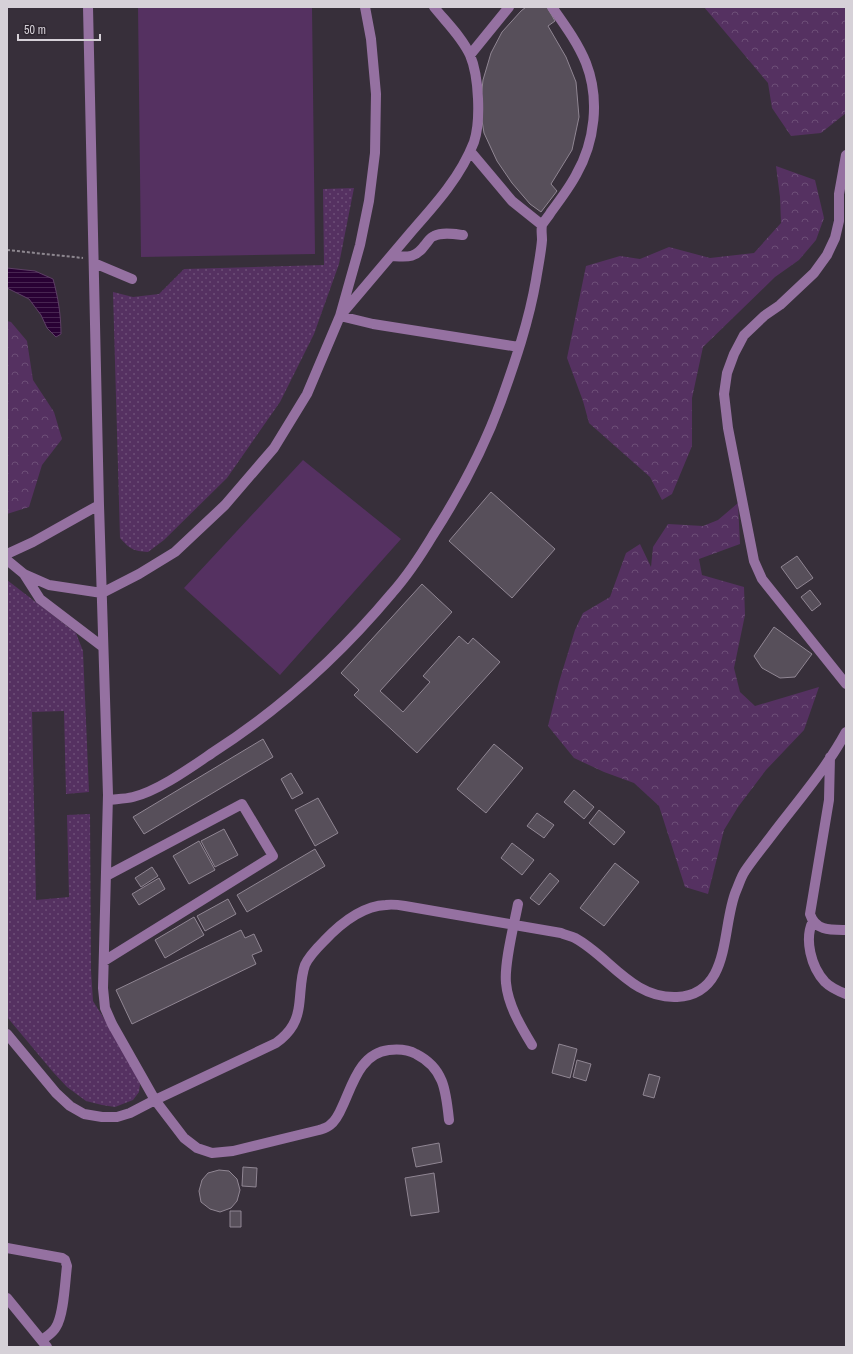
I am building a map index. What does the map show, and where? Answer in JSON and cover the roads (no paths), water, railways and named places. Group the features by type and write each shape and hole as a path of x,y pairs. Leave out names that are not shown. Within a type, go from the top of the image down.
{"street":[{"path":"88,7 99,505 108,800 103,988 105,1008 112,1024 155,1100 184,1138 197,1148 212,1153 233,1151 330,1126 339,1114 359,1069 368,1060 383,1051 399,1049 414,1052 428,1060 440,1075 446,1090 449,1120"},
{"path":"7,560 24,574 49,585 102,593 139,574 175,552 225,505 274,448 307,394 340,316 360,244 369,201 375,153 376,94 371,39 365,7"},
{"path":"340,316 447,190 464,163 474,142 478,125 478,104 474,72 470,55 434,7"},
{"path":"470,55 509,7"},
{"path":"108,800 130,798 142,795 176,776 233,740 287,698 317,672 394,592 421,554 453,504 476,459 501,402 519,347 536,281 542,238 542,225 576,175 587,153 592,135 594,107 592,85 586,62 570,33 552,7"},
{"path":"470,151 512,201 542,225"},
{"path":"846,155 844,159 839,194 839,221 835,238 828,255 814,273 744,335 734,354 727,373 724,394 728,428 754,561 762,579 846,684"},
{"path":"391,256 414,256 421,251 434,235 463,235"},
{"path":"93,261 132,279"},
{"path":"340,316 373,324 519,347"},
{"path":"7,554 33,542 99,505"},
{"path":"24,574 40,598 103,647"},
{"path":"7,1034 56,1093 70,1106 84,1114 102,1117 117,1117 130,1113 276,1043 287,1034 294,1024 298,1013 301,980 306,964 312,953 344,921 373,907 385,905 405,906 561,933 574,938 636,986 649,992 667,996 678,997 691,994 702,990 713,979 720,964 735,894 744,872 830,757 846,732"},
{"path":"830,757 829,800 810,914 815,924 826,930 846,930"},
{"path":"104,961 273,856 242,804 106,876"},
{"path":"518,904 507,964 506,983 514,1010 532,1045"},
{"path":"813,921 809,930 808,942 816,970 824,981 834,989 846,994"},
{"path":"7,1248 62,1258 65,1260 67,1266 61,1317 57,1327 45,1343 7,1298"}]}
